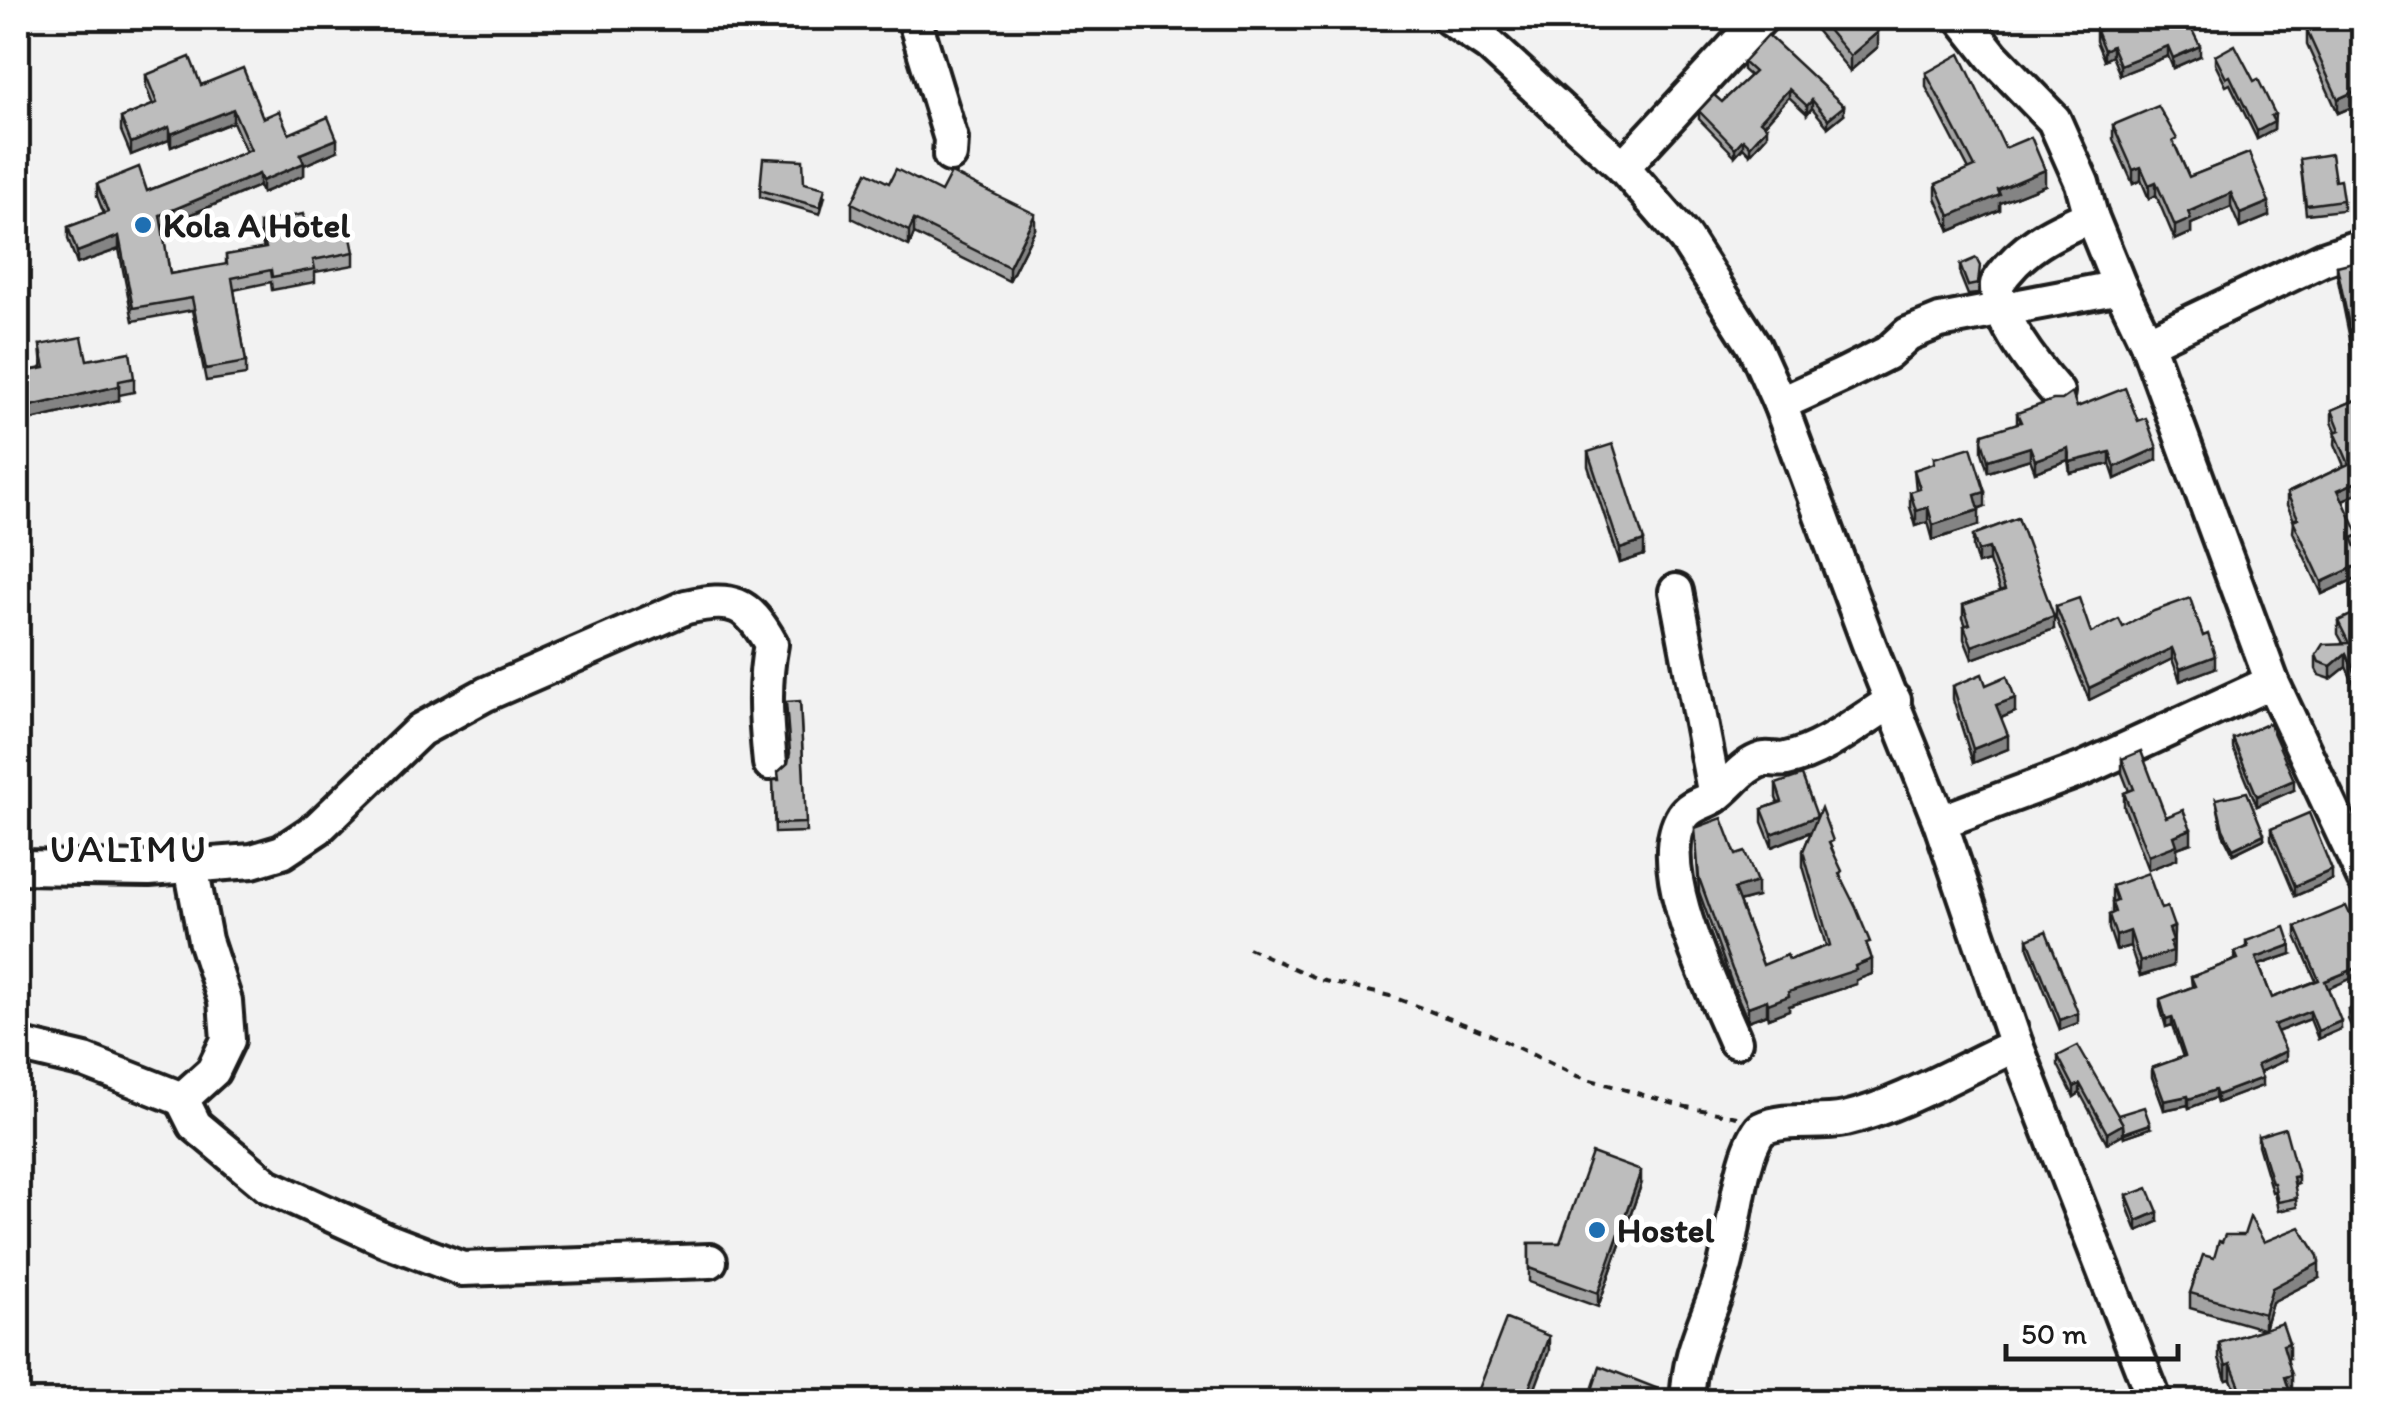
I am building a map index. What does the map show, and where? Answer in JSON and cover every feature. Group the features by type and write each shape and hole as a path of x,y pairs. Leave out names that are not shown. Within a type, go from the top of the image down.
{"street":[{"path":"914,18 951,139 950,155"},
{"path":"1450,18 1488,44 1623,167 1685,238 1754,346 1894,700 2016,1046 2155,1402"},
{"path":"1623,167 1761,18"},
{"path":"1962,18 1993,57 2054,120 2120,287 2147,343 2272,682 2364,878"},
{"path":"2057,392 2030,360 2002,309 1997,284 2028,248 2091,216"},
{"path":"2147,343 2323,259 2364,244"},
{"path":"1780,404 1887,352 1908,334 1940,320 2120,287"},
{"path":"1676,592 1715,796"},
{"path":"18,867 149,870 252,861 282,852 318,828 420,730 486,694 686,607 709,602 728,601 743,606 771,644 766,668 770,764"},
{"path":"1940,822 2083,769 2272,682"},
{"path":"1735,1042 1682,902 1674,853 1682,817 1715,796 1745,768 1764,759 1786,759 1820,745 1894,700"},
{"path":"182,1099 212,1071 228,1040 225,1002 205,940 191,866"},
{"path":"18,1045 84,1061 182,1099 195,1125 268,1186 386,1240 462,1268 710,1260"},
{"path":"1688,1402 1688,1378 1724,1268 1748,1154 1757,1132 1771,1124 1821,1123 1871,1111 2016,1046"}],"path":[{"path":"1248,948 1320,980 1390,996 1471,1026 1577,1076 1682,1106 1771,1124"}],"building":[{"path":"1818,18 1865,18 1878,32 1850,56"},
{"path":"2097,18 2186,18 2200,46 2173,58 2168,46 2120,65 2112,46 2104,50 2096,31 2102,29"},
{"path":"2337,18 2354,18 2364,39 2364,87 2338,99 2307,31"},
{"path":"1768,35 1844,106 1828,119 1812,100 1807,106 1789,89 1760,121 1767,127 1750,146 1743,139 1735,148 1699,111 1714,95 1722,102 1754,72 1743,62"},
{"path":"2235,45 2275,114 2271,116 2274,122 2257,131 2230,76 2226,78 2215,56"},
{"path":"1960,54 2005,148 2031,137 2045,170 1950,216 1936,184 1975,167 1926,73"},
{"path":"190,57 201,85 243,68 263,118 279,111 289,134 328,117 337,139 300,154 304,163 262,181 259,174 160,215 170,274 227,264 226,255 266,248 260,223 303,214 308,236 349,228 354,252 313,260 315,269 272,277 271,270 232,278 246,362 206,369 192,298 133,308 119,236 77,252 68,227 108,212 97,184 139,167 147,191 251,150 233,109 171,134 169,127 131,143 121,118 157,103 146,75"},
{"path":"2158,106 2177,139 2173,141 2189,177 2249,153 2269,202 2240,214 2231,193 2188,212 2191,219 2175,226 2156,182 2149,185 2141,167 2133,170 2113,125"},
{"path":"2331,154 2343,200 2306,205 2300,159"},
{"path":"763,158 803,160 804,183 825,188 820,207 760,190"},
{"path":"896,169 941,192 951,173 1035,214 1009,267 914,220 909,231 852,203 867,172 889,183"},
{"path":"1976,258 1980,266 1978,284 1968,286 1960,265"},
{"path":"2361,260 2364,348 2354,350 2337,266"},
{"path":"82,337 87,360 130,352 134,378 119,381 119,386 22,408 21,401 18,402 18,373 45,368 40,345"},
{"path":"2125,388 2138,421 2146,418 2157,448 2115,467 2110,452 2070,462 2068,448 2035,460 2030,447 1988,460 1983,434 2021,422 2017,413 2062,400 2072,393 2077,407"},
{"path":"2360,398 2364,406 2364,479 2338,490 2359,535 2352,538 2363,563 2322,582 2293,520 2298,518 2287,493 2349,464 2335,432 2340,430 2332,410"},
{"path":"1613,444 1644,541 1620,549 1588,452"},
{"path":"1971,447 1985,492 1975,495 1979,510 1933,525 1928,507 1916,511 1910,492 1920,489 1914,470 1935,463 1934,458"},
{"path":"2018,518 2054,616 1972,646 1964,626 1970,624 1963,605 2005,590 1989,548 1978,551 1973,535"},
{"path":"2364,582 2364,600 2359,602 2354,585"},
{"path":"2079,598 2091,633 2119,619 2123,627 2190,598 2203,636 2208,634 2215,656 2180,669 2172,648 2089,688 2056,606"},
{"path":"2364,609 2364,674 2357,676 2346,653 2331,666 2319,662 2316,655 2323,644 2349,643 2338,621"},
{"path":"1982,674 1986,685 2007,676 2015,698 1996,705 2008,735 1973,749 1953,686"},
{"path":"800,701 806,823 775,824 773,780 779,780 778,772 788,763 790,753 786,702"},
{"path":"2364,709 2364,748 2351,714"},
{"path":"2269,723 2294,780 2257,796 2233,739"},
{"path":"2141,751 2166,817 2183,810 2191,829 2174,836 2177,845 2148,856 2124,793 2134,789 2122,759"},
{"path":"1802,775 1817,816 1772,834 1762,809 1782,802 1776,784"},
{"path":"2247,792 2264,834 2233,849 2223,829 2216,799"},
{"path":"1821,808 1833,841 1829,843 1842,871 1839,874 1870,942 1866,943 1872,959 1855,966 1856,970 1788,992 1789,996 1748,1007 1699,878 1695,828 1722,818 1736,855 1745,852 1757,882 1734,889 1763,965 1830,945 1803,851"},
{"path":"2309,813 2332,870 2295,886 2271,829"},
{"path":"2148,873 2161,909 2167,907 2174,927 2169,929 2173,951 2140,962 2130,931 2116,936 2109,915 2115,912 2112,902 2117,900 2112,886"},
{"path":"2346,906 2364,944 2364,965 2325,981 2341,1021 2318,1031 2310,1011 2274,1025 2286,1051 2257,1065 2262,1078 2217,1095 2215,1090 2189,1099 2188,1096 2164,1101 2152,1068 2185,1056 2172,1017 2166,1019 2160,999 2195,986 2191,977 2238,959 2235,952 2248,947 2246,941 2285,927 2291,945 2256,958 2272,998 2319,980 2296,927"},
{"path":"2046,931 2078,1013 2060,1020 2028,939"},
{"path":"2364,1002 2364,1046 2348,1009"},
{"path":"2078,1046 2123,1124 2107,1133 2080,1084 2074,1087 2058,1056"},
{"path":"2144,1107 2150,1124 2124,1133 2118,1115"},
{"path":"2285,1128 2298,1176 2293,1177 2297,1198 2278,1202 2258,1136"},
{"path":"1592,1153 1641,1171 1598,1293 1529,1268 1529,1243 1560,1243"},
{"path":"2148,1188 2158,1212 2137,1221 2127,1196"},
{"path":"2250,1217 2264,1242 2300,1227 2318,1256 2319,1263 2272,1288 2264,1314 2190,1293 2203,1255 2214,1258 2225,1235 2244,1235"},
{"path":"1506,1319 1549,1336 1524,1402 1474,1402"},
{"path":"2282,1323 2289,1343 2283,1345 2292,1375 2285,1377 2292,1398 2282,1402 2246,1402 2231,1364 2226,1366 2219,1343"},
{"path":"1600,1366 1656,1388 1652,1402 1588,1402"}],"place":[{"name":"Kola A Hotel","path":"143,225"},
{"name":"Hostel","path":"1597,1230"}],"district":[{"name":"UALIMU","path":"129,848"}]}
